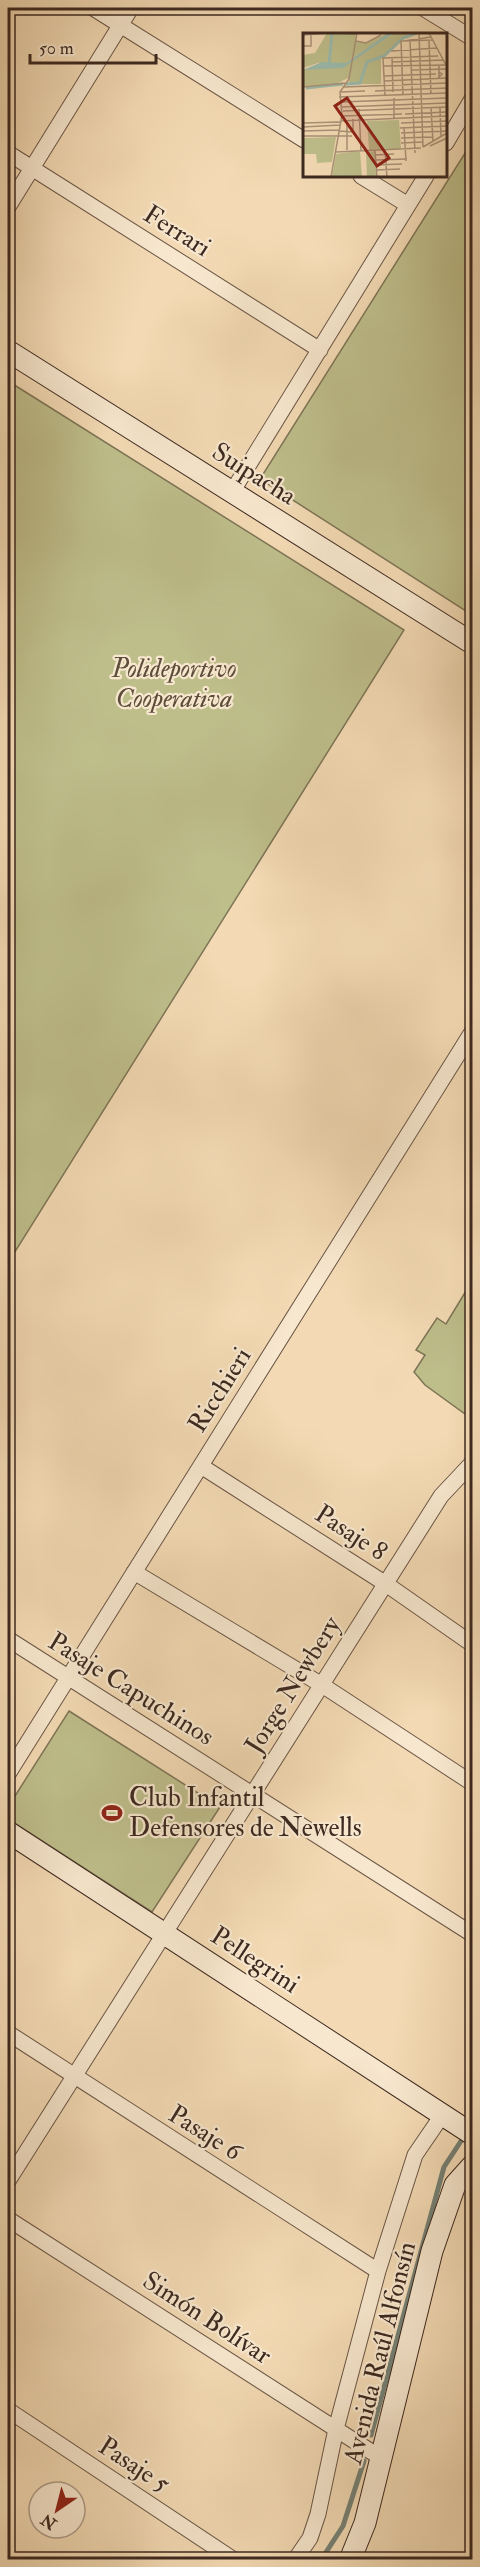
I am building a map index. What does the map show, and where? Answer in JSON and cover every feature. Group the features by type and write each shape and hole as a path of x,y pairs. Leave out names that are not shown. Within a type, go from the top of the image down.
{"street":[{"path":"93,8 303,139"},
{"path":"8,207 131,8"},
{"path":"423,8 472,38"},
{"path":"447,141 472,99"},
{"name":"Ferrari","path":"8,153 320,350"},
{"path":"363,177 408,205"},
{"path":"232,492 425,177"},
{"name":"Suipacha","path":"8,351 472,643"},
{"name":"Ricchieri","path":"8,1774 472,1032"},
{"name":"Jorge Newbery","path":"8,2181 441,1496 472,1463"},
{"name":"Pasaje 8","path":"201,1466 386,1584 472,1644"},
{"path":"134,1572 322,1685 472,1783"},
{"name":"Pasaje Capuchinos","path":"8,1639 472,1934"},
{"name":"Pellegrini","path":"8,1832 472,2134"},
{"name":"Pasaje 6","path":"8,2033 73,2078 378,2271"},
{"path":"295,2559 310,2538 318,2514 336,2429 378,2271 415,2155 443,2114"},
{"name":"Avenida Raúl Alfonsín","path":"350,2559 365,2523 432,2251 455,2185 472,2166"},
{"name":"Simón Bolívar","path":"8,2219 381,2458"},
{"name":"Pasaje 5","path":"8,2410 234,2559"}],"green space":[{"path":"472,142 472,615 260,479"},
{"name":"Polideportivo Cooperativa","path":"8,381 404,630 8,1263"},
{"path":"472,1281 472,1419 425,1385 414,1372 425,1355 416,1350 437,1318 446,1324"},
{"name":"Club Infantil Defensores de Newells","path":"69,1711 220,1807 152,1912 8,1819 8,1807"}],"waterway":[{"path":"371,2435 444,2167 463,2138"},
{"path":"321,2560 343,2526 364,2461"}],"place":[{"name":"Club Infantil Defensores de Newells","path":"112,1813"}]}
